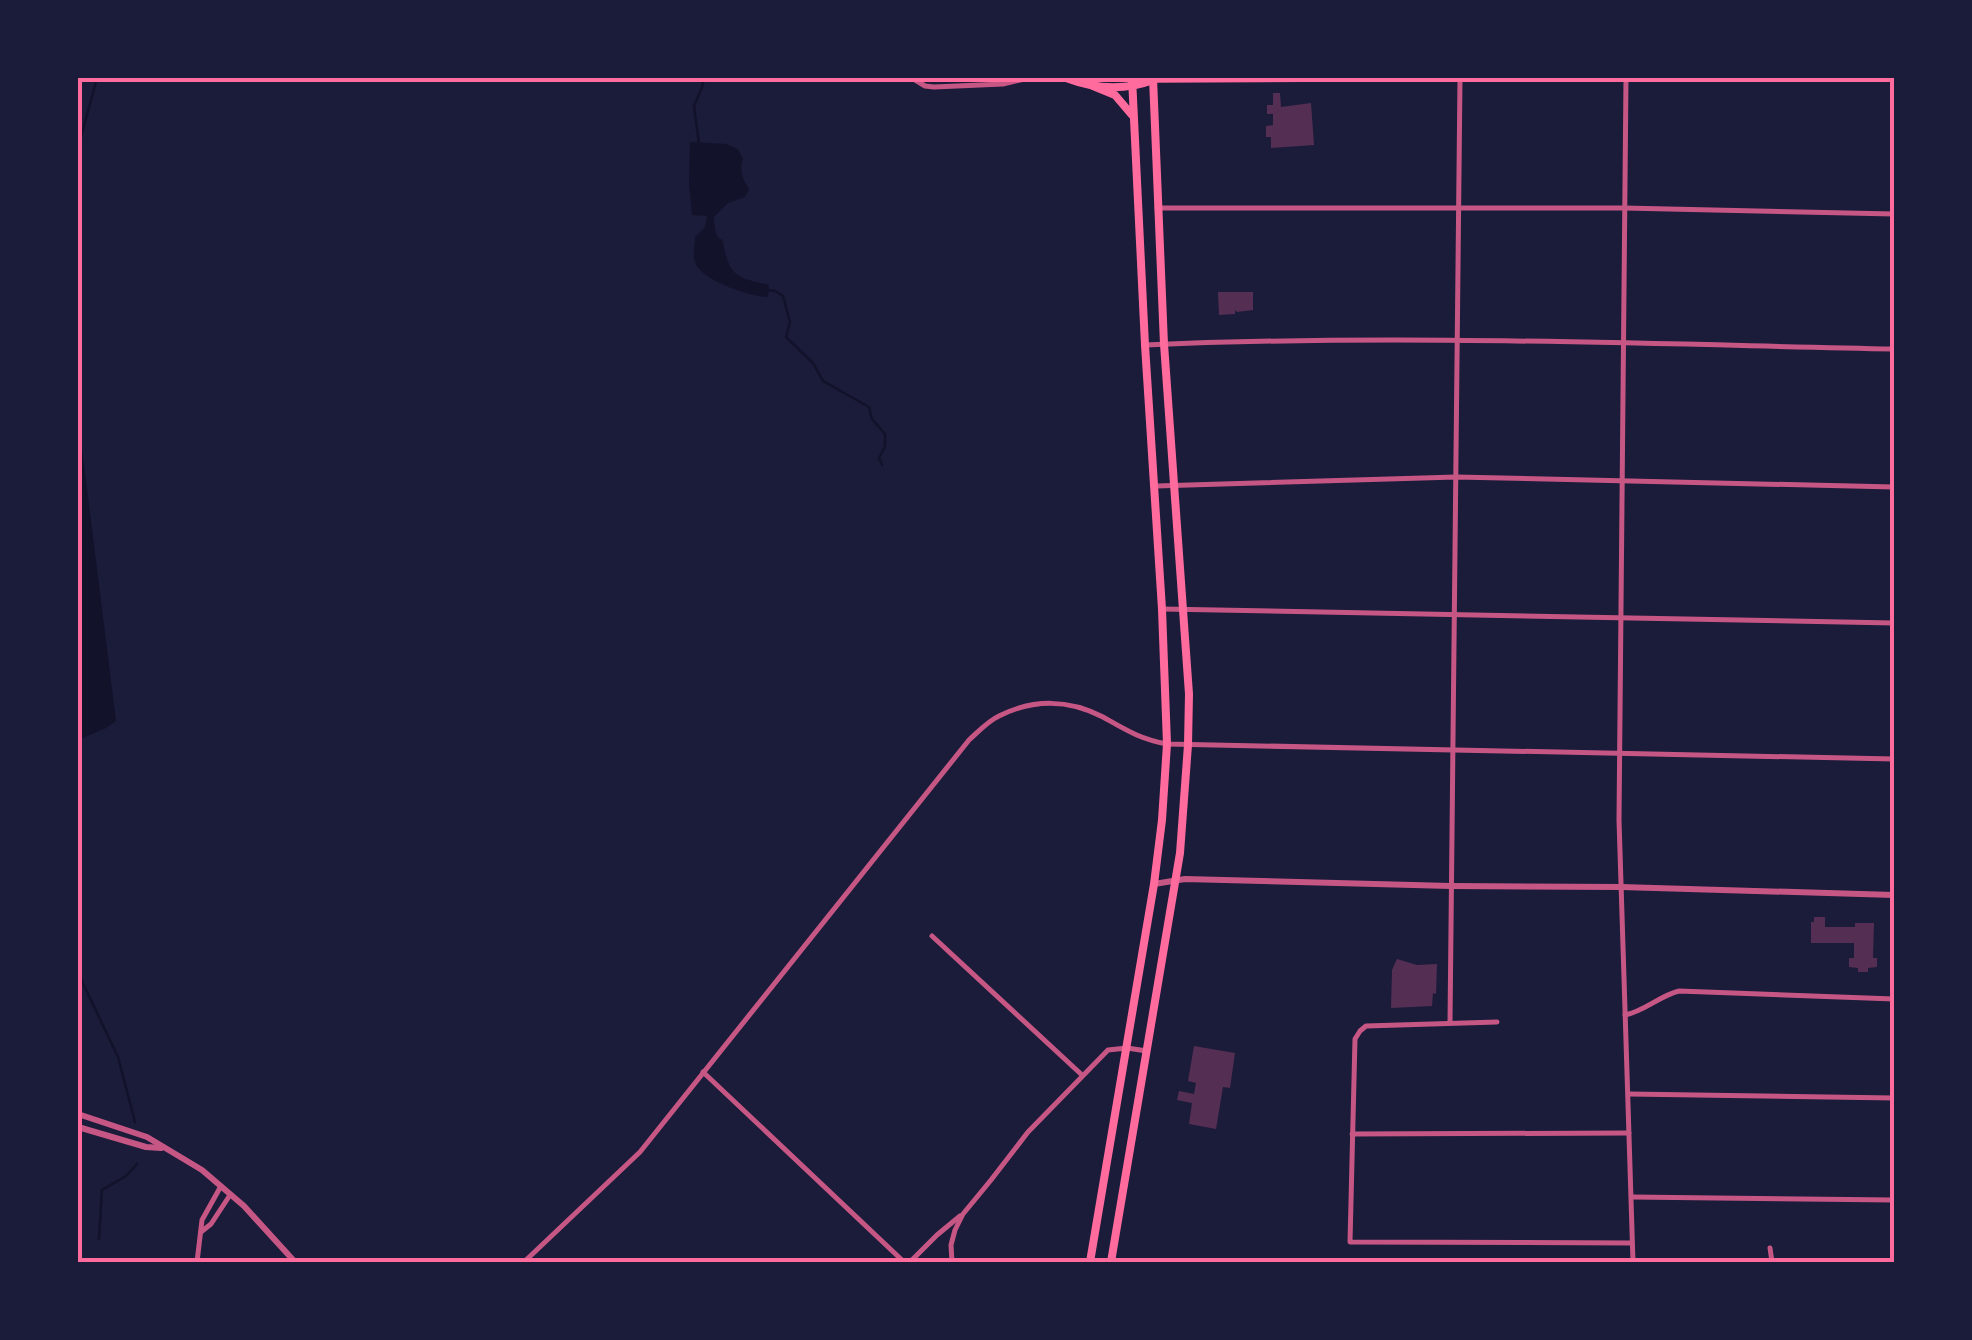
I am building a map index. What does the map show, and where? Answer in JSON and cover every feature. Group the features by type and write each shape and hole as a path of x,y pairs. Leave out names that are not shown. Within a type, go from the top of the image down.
{"main road":[{"path":"1066,78 1111,92 1134,120"},
{"path":"1093,86 1150,78 1189,694 1176,880 1111,1262"},
{"path":"1090,1262 1154,884 1166,744 1156,486 1132,83"}],"street":[{"path":"912,78 934,87 1003,84 1029,78"},
{"path":"1150,78 1435,78"},
{"path":"1450,1023 1460,78"},
{"path":"1626,78 1620,752 1634,1262"},
{"path":"1157,208 1624,208 1894,214"},
{"path":"1145,345 1458,338 1894,349"},
{"path":"1156,486 1456,476 1894,487"},
{"path":"1162,609 1894,623"},
{"path":"524,1262 640,1152 969,740 996,716 1036,703 1069,704 1101,716 1128,733 1166,744 1894,759"},
{"path":"1154,884 1176,880 1621,887 1894,896"},
{"path":"932,936 1082,1075"},
{"path":"1625,1015 1640,1012 1679,991 1894,999"},
{"path":"1497,1022 1366,1026 1360,1031 1356,1039 1350,1242 1633,1244"},
{"path":"703,1072 907,1262 962,1214 1028,1132 1108,1050 1147,1051"},
{"path":"1629,1094 1894,1098"},
{"path":"78,1114 147,1137 202,1170 231,1193 295,1262"},
{"path":"78,1128 163,1148"},
{"path":"1352,1134 1630,1132"},
{"path":"196,1262 202,1220 222,1185"},
{"path":"201,1232 211,1224 231,1193"},
{"path":"1632,1197 1894,1200"},
{"path":"952,1262 954,1230 962,1214"},
{"path":"1770,1248 1772,1262"}],"shaded area":[{"path":"690,142 726,144 738,149 749,189 745,197 728,203 714,217 716,232 733,271 769,285 768,297 716,281 695,262 695,237 705,227 707,216 692,215"},
{"path":"78,417 116,721 78,740"}],"building":[{"path":"1273,93 1280,93 1281,107 1311,103 1314,145 1271,148 1266,126 1273,125 1273,114 1267,114 1267,105 1273,105"},
{"path":"1218,292 1253,292 1253,310 1219,315"},
{"path":"1814,917 1825,917 1825,927 1874,923 1873,958 1877,958 1877,967 1858,972 1858,968 1849,967 1849,958 1854,958 1854,943 1811,943"},
{"path":"1397,959 1417,965 1437,964 1432,1006 1391,1008 1392,970"},
{"path":"1194,1046 1235,1053 1230,1088 1223,1087 1216,1129 1189,1124 1192,1103 1177,1100 1179,1091 1194,1094 1196,1083 1188,1081"}],"waterway":[{"path":"78,148 97,78"},
{"path":"699,144 694,106 702,78"},
{"path":"767,290 783,296 790,322 786,337 813,363 823,381 869,407 872,419 885,434 879,458 882,465"},
{"path":"78,973 118,1057 135,1122"},
{"path":"99,1239 102,1190 126,1176 137,1164"}]}
